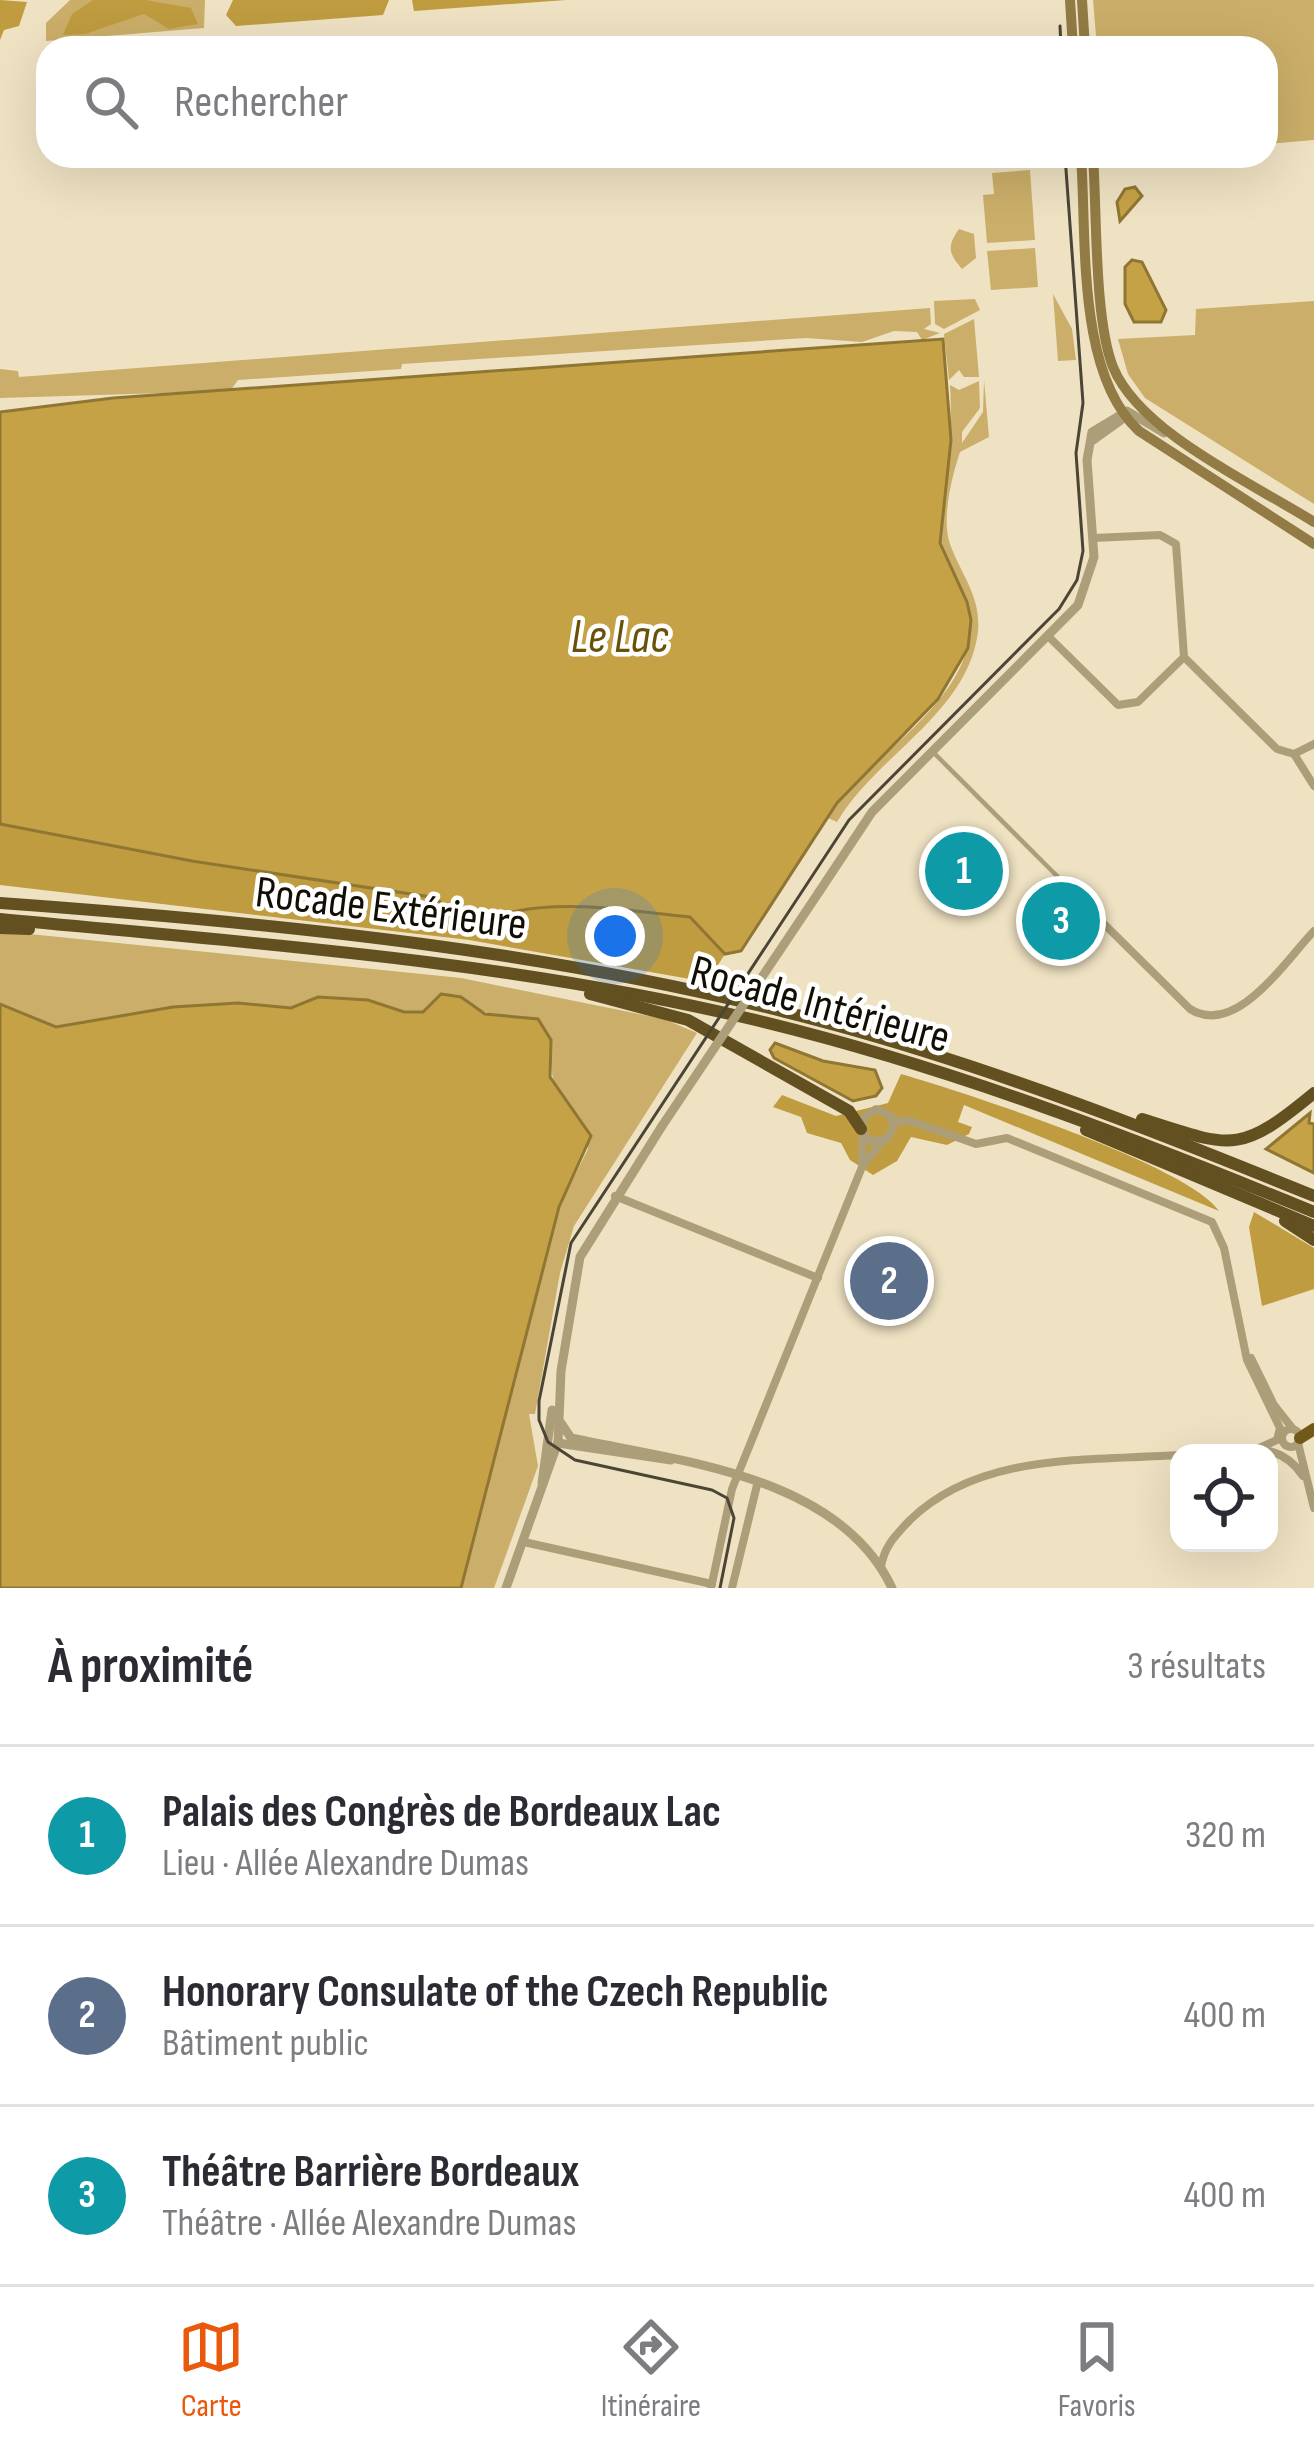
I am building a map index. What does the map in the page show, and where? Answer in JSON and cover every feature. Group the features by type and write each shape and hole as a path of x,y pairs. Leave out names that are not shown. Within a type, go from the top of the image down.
{"highway":[{"name":"Rocade Extérieure","path":"0,899 418,946 595,972 832,1024 1314,1196"},
{"name":"Rocade Intérieure","path":"0,919 472,968 746,1018 1012,1088 1314,1212"},
{"path":"0,928 101,929"},
{"path":"472,968 688,1020 850,1111 862,1132"},
{"path":"1012,1088 1226,1142 1264,1133 1314,1094"},
{"path":"1012,1088 1314,1240"},
{"path":"1181,1171 1314,1226"},
{"path":"1297,1437 1314,1430"}],"main road":[{"path":"1070,0 1072,36"},
{"path":"1082,0 1084,36"},
{"path":"1082,168 1096,354 1139,431 1314,544"},
{"path":"1094,168 1108,349 1129,412 1314,522"}],"street":[{"path":"542,1488 580,1258 615,1196 872,812 1049,637 1085,590 1093,538 1089,444 1092,432 1129,412"},
{"path":"1093,538 1160,535 1176,544 1184,657 1276,749 1294,754 1314,744"},
{"path":"1049,637 1125,706 1138,702 1184,657"},
{"path":"933,752 1190,1009 1208,1018 1236,1010 1314,931"},
{"path":"1294,754 1314,786"},
{"path":"862,1167 862,1118 876,1109 893,1121 910,1121 976,1144 1007,1138 1204,1216 1224,1248 1244,1347 1287,1446 1297,1437"},
{"path":"524,1542 712,1586 732,1490 862,1167 893,1121"},
{"path":"862,1132 882,1141"},
{"path":"615,1196 818,1278"},
{"path":"506,1588 558,1443 566,1347"},
{"path":"558,1443 566,1347"},
{"path":"1244,1347 1297,1437 1314,1508"},
{"path":"561,1424 572,1438 739,1478 813,1507 863,1546 892,1588"},
{"path":"1267,1444 1282,1436 1297,1437"},
{"path":"558,1443 672,1460"},
{"path":"547,1449 558,1443 621,1447"},
{"path":"1278,1453 1303,1476"},
{"path":"881,1567 892,1538 940,1494 1001,1469 1170,1456"},
{"path":"734,1587 757,1485"},
{"path":"863,1546 892,1538"}],"shaded area":[{"path":"0,0 27,2 19,26 4,30 0,40"},
{"path":"70,0 205,0 204,28 46,36 46,23"},
{"path":"93,0 145,0 191,8 198,24 169,29 144,14 85,34 63,35 72,14"},
{"path":"233,0 389,0 383,15 236,26 226,15"},
{"path":"412,0 566,0 414,11"},
{"path":"1093,0 1314,0 1314,140 1278,143 1278,36 1096,36"},
{"path":"1030,170 1035,240 987,243 983,195 994,194 992,173"},
{"path":"959,229 974,234 976,258 962,269 951,249"},
{"path":"1035,248 1038,287 991,290 987,251"},
{"path":"1053,294 1072,329 1076,360 1058,361"},
{"path":"975,299 980,310 944,329 935,324 934,301"},
{"path":"1314,301 1314,504 1145,398 1128,374 1118,339 1195,335 1196,309"},
{"path":"930,308 931,324 924,329 940,333 922,340 917,332 894,331 862,342 806,338 402,364 401,369 238,380 230,391 0,398 0,369 18,371 19,377"},
{"path":"974,319 979,377 964,377 959,370 949,380 944,334"},
{"path":"984,380 989,437 960,452 947,510 950,544 977,612 977,638 969,666 937,713 873,777 837,822 828,818 837,803 940,699 967,650 970,612 941,549 941,518 950,385 959,390 979,381 980,408 962,432 962,443 983,412"},
{"path":"0,824 192,861 437,898 453,920 466,922 560,907 691,917 725,954 707,982 469,940 0,885"},
{"path":"0,931 461,978 664,1019 697,1033 574,1226 560,1273 535,1414 529,1414 538,1466 494,1588 461,1588 559,1207 588,1149 580,1117 563,1102 554,1083 551,1040 441,994 424,1012 404,1012 368,1000 318,997 291,1008 238,1003 173,1007 56,1027 0,1004"},
{"path":"901,1074 1122,1152 1199,1193 1219,1211 964,1105 958,1122 972,1127 969,1134 947,1145 911,1137 897,1161 873,1175 850,1160 841,1143 807,1133 801,1117 773,1107 782,1095 836,1116 888,1103"},
{"path":"1254,1212 1314,1248 1314,1289 1262,1306 1249,1227"}],"water":[{"path":"1135,187 1142,196 1120,221 1117,202 1125,189"},
{"path":"1132,260 1142,262 1166,310 1161,322 1134,322 1125,304 1125,267"},
{"name":"Le Lac","path":"943,339 951,440 940,543 967,602 971,620 968,648 938,699 837,803 741,951 725,954 690,917 560,907 466,922 453,920 437,898 192,861 0,824 0,412 113,398"},
{"path":"441,994 461,997 485,1014 538,1019 551,1040 550,1077 591,1136 559,1207 461,1588 0,1588 0,1004 56,1027 173,1007 238,1003 291,1008 318,997 368,1000 404,1012 423,1012"},
{"path":"775,1043 823,1061 875,1070 882,1088 876,1096 853,1101 774,1058 770,1050"},
{"path":"1310,1113 1309,1123 1314,1124 1314,1173 1266,1149"}],"tram line":[{"path":"1060,26 1060,36"},
{"path":"720,1588 734,1518 727,1498 712,1490 575,1460 548,1442 539,1420 539,1401 571,1243 849,820 1059,609 1077,580 1083,551 1076,453 1083,403 1066,168"}],"place":[{"name":"Palais des Congrès de Bordeaux Lac","path":"964,871"},
{"name":"Théâtre Barrière Bordeaux","path":"1061,921"},
{"name":"Honorary Consulate of the Czech Republic","path":"889,1281"}]}
